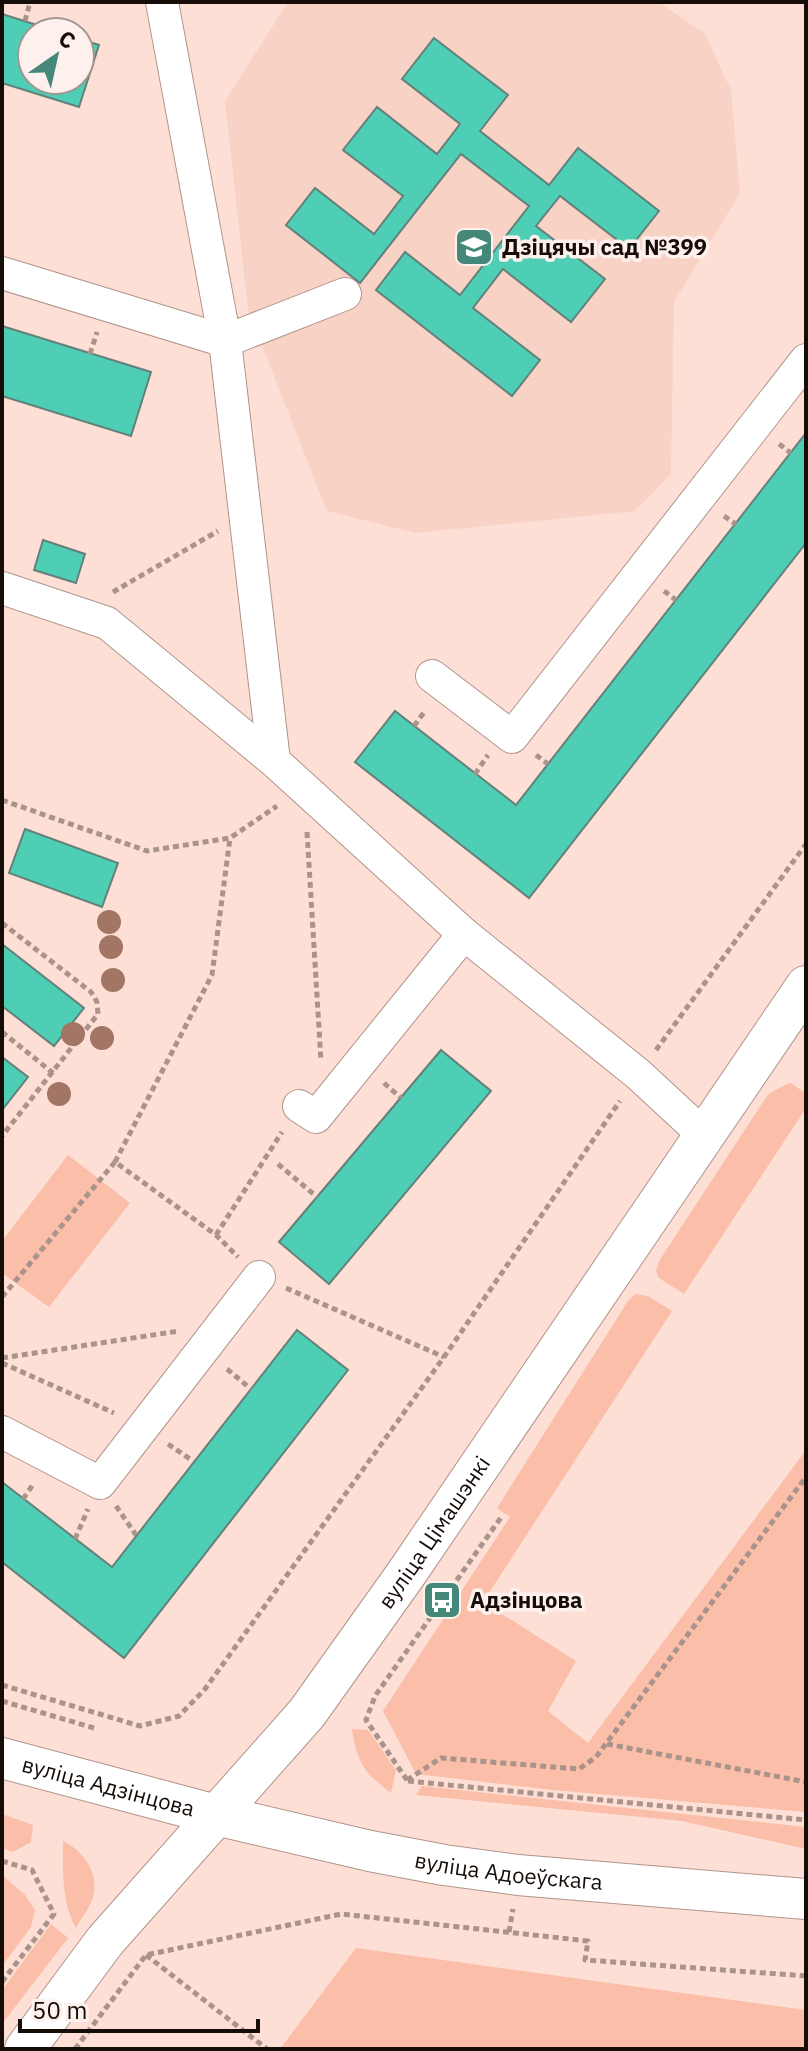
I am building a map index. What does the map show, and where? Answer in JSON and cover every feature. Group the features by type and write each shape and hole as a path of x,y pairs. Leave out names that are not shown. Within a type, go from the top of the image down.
{"main road":[{"name":"вуліца Цімашэнкі","path":"25,2049 105,1941 307,1713 406,1574 806,986"},
{"name":"вуліца Адзінцова","path":"2,1758 216,1815"},
{"name":"вуліца Адоеўскага","path":"216,1815 444,1865 518,1875 806,1899"}],"lane":[{"path":"162,2 225,341 274,761"},
{"path":"2,273 225,341 345,294"},
{"path":"432,676 512,737 806,360"},
{"path":"2,588 107,623 274,761 464,934 638,1074 705,1136"},
{"path":"299,1106 316,1117 464,934"},
{"path":"2,1432 100,1483 259,1277"}],"path":[{"path":"77,613 245,515"},
{"path":"2,800 147,851 230,838 304,788"},
{"path":"216,1235 321,1071 304,788"},
{"path":"2,1297 115,1162 212,975 230,838"},
{"path":"2,1685 140,1726 179,1716 205,1689 444,1357 638,1074 806,844"},
{"path":"2,923 91,992 97,1002 98,1014 2,1136"},
{"path":"2,1032 53,1073"},
{"path":"115,1162 216,1235 259,1277 444,1357"},
{"path":"278,1164 317,1197"},
{"path":"2,1360 223,1324"},
{"path":"2,1360 144,1427"},
{"path":"407,1780 441,1758 579,1769 596,1757 806,1477"},
{"path":"502,1516 375,1696 366,1720 407,1780 806,1820"},
{"path":"2,1701 94,1728"},
{"path":"607,1744 806,1782"},
{"path":"2,1861 32,1870 54,1914 2,1982"},
{"path":"75,2049 146,1955 341,1914 588,1941 585,1960 806,1976"},
{"path":"146,1955 267,2049"}],"shaded area":[{"name":"Дзіцячы сад №399","path":"288,2 659,2 705,34 731,90 740,193 674,302 671,474 635,511 415,533 327,511 248,310 225,101"},
{"path":"790,1083 806,1093 806,1108 684,1294 659,1278 656,1271 659,1261 767,1096"},
{"path":"68,1155 130,1203 49,1307 2,1273 2,1241"},
{"path":"635,1294 648,1296 672,1311 483,1602 576,1661 548,1711 588,1743 806,1450 806,1812 552,1790 416,1774 383,1711 510,1517 497,1508"},
{"path":"352,1729 368,1730 396,1770 391,1793 363,1766 356,1751"},
{"path":"422,1786 806,1827 806,1849 682,1821 416,1795"},
{"path":"2,1814 33,1825 31,1842 13,1852 2,1848"},
{"path":"63,1841 82,1855 91,1869 95,1885 93,1897 76,1928 65,1896"},
{"path":"2,1875 25,1895 35,1910 31,1927 2,1966"},
{"path":"51,1924 68,1938 2,2024 2,1990"},
{"path":"356,1948 806,2010 806,2049 280,2049"}],"building":[{"path":"2,14 16,18 16,87 2,83"},
{"path":"434,38 508,95 480,131 549,185 578,148 659,211 629,249 560,196 536,226 605,279 571,322 503,269 473,308 540,360 512,396 376,290 405,252 460,295 529,206 461,154 360,283 286,225 315,188 374,234 403,196 343,150 377,107 437,154 460,124 402,79"},
{"path":"44,96 83,96 79,107"},
{"path":"2,326 151,372 131,436 2,396"},
{"path":"806,433 806,543 529,898 355,762 395,711 516,805"},
{"path":"43,540 85,554 76,583 34,570"},
{"path":"25,829 118,863 102,907 9,873"},
{"path":"2,944 84,1008 54,1046 2,1006"},
{"path":"441,1050 491,1091 329,1284 279,1242"},
{"path":"2,1057 28,1077 2,1110"},
{"path":"297,1330 348,1370 124,1658 2,1562 2,1482 112,1567"}],"place":[{"name":"Дзіцячы сад №399","path":"474,247"},
{"name":"Адзінцова","path":"442,1600"}]}
